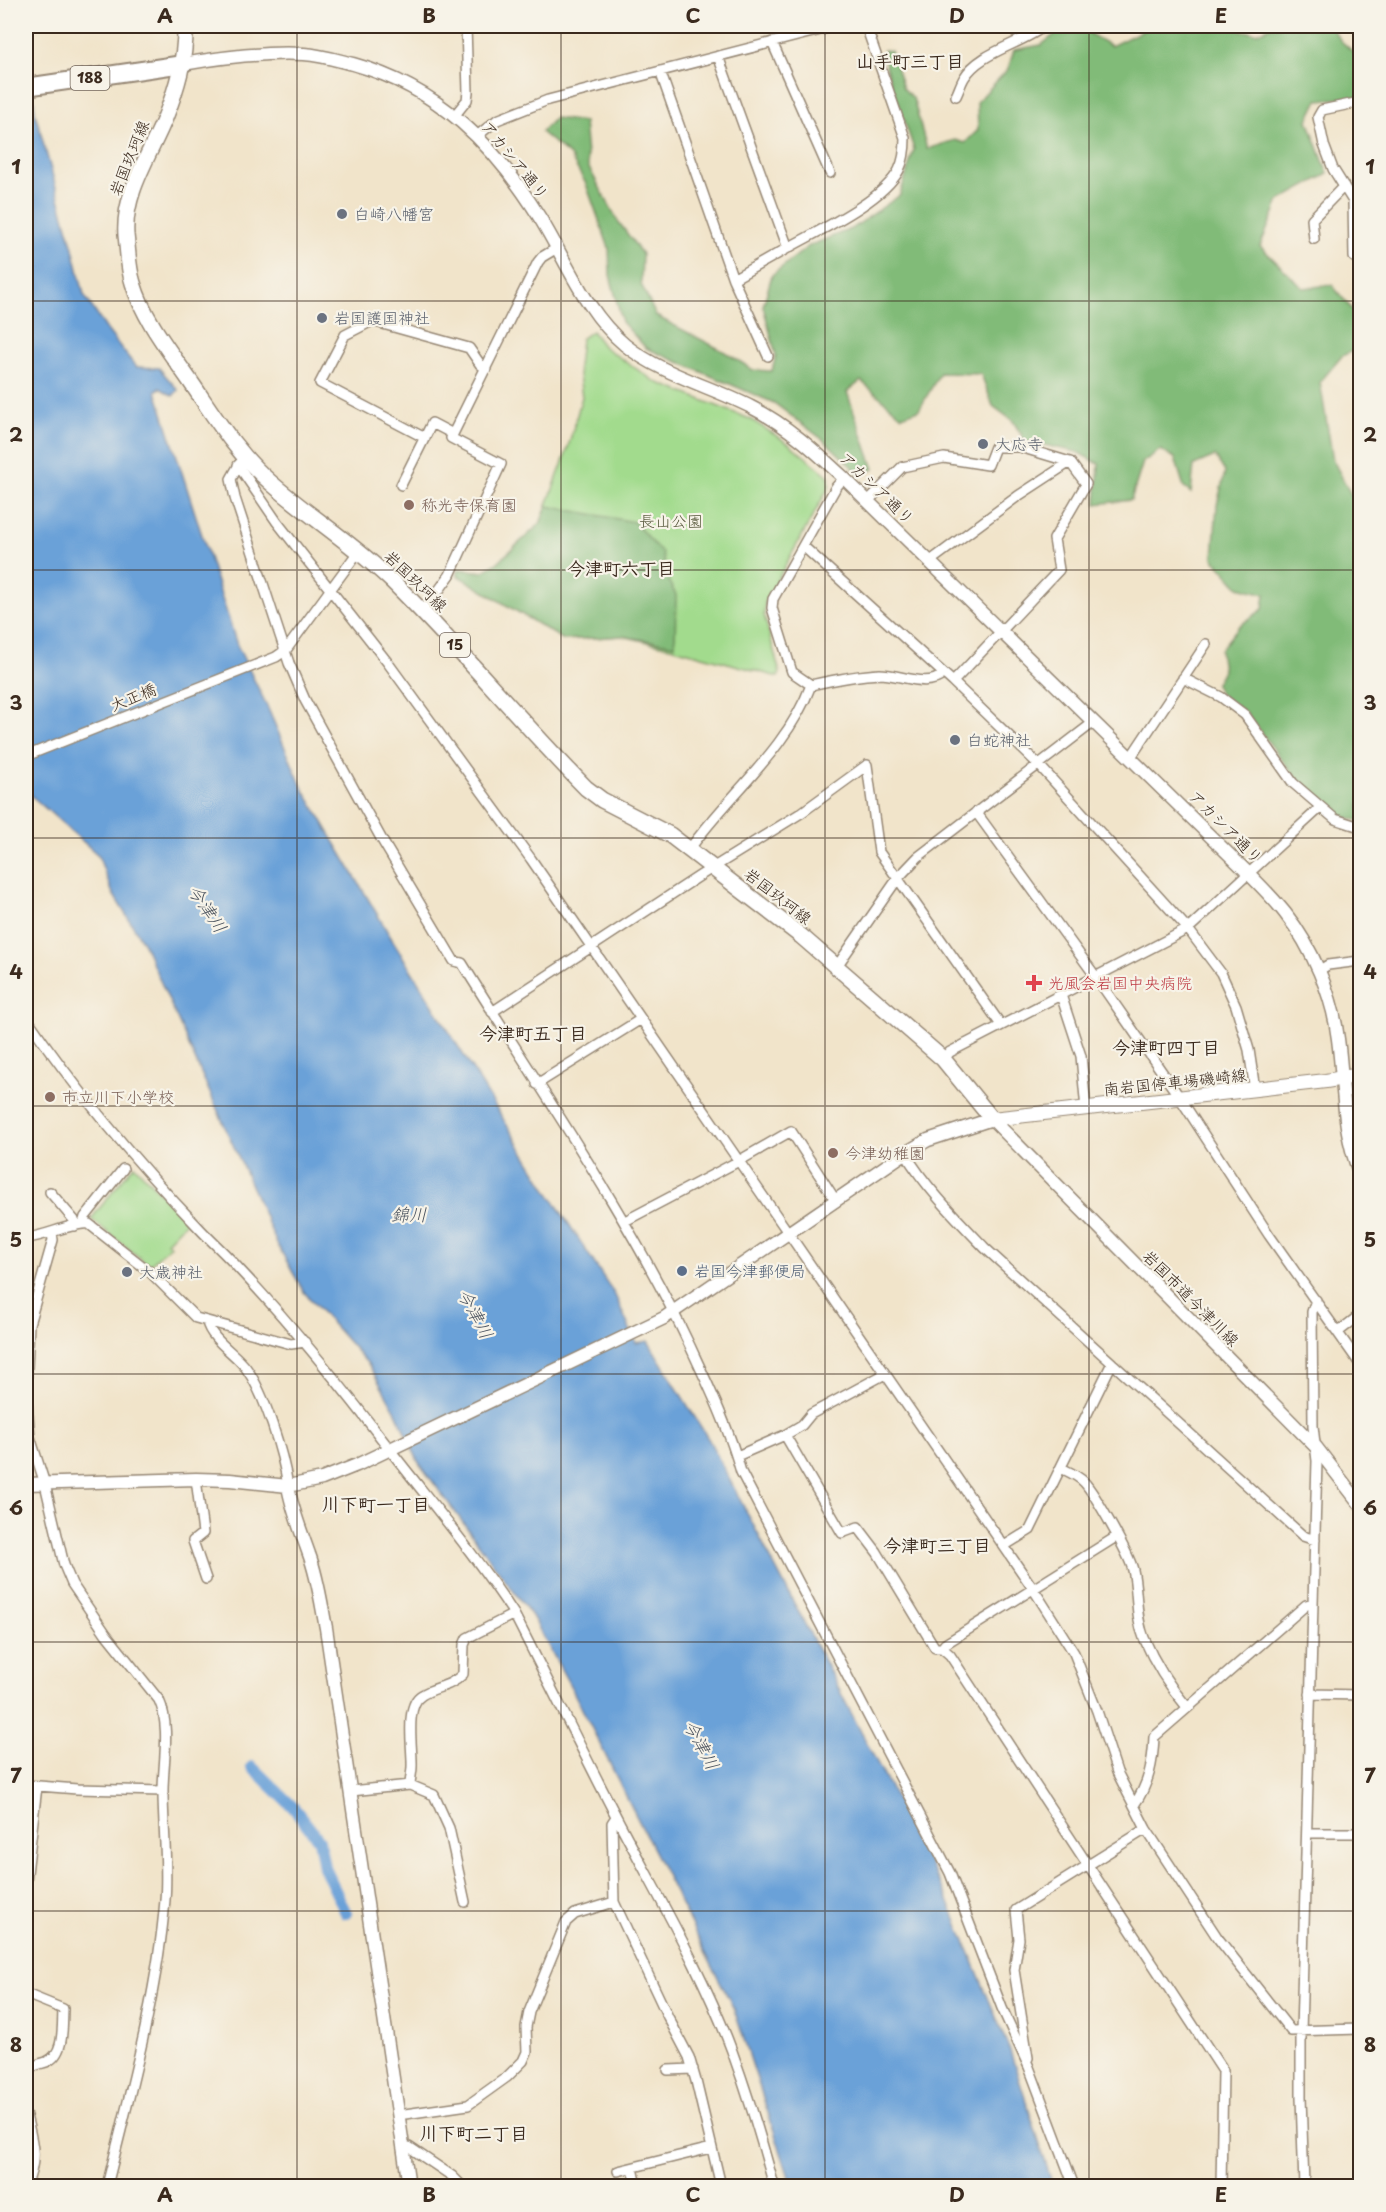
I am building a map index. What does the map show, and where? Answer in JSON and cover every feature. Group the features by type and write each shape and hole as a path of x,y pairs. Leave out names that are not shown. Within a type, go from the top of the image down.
{"highway":[{"name":"188","path":"26,87 183,64"}],"main road":[{"name":"岩国玖珂線","path":"185,26 186,44 183,64 165,118 128,206 126,231 129,261 132,282 141,304 241,461 391,580 586,788 602,800 670,835 837,966 943,1059 992,1119"},
{"name":"南岩国停車場磯崎線","path":"992,1119 1255,1090 1360,1075"}],"street":[{"path":"455,114 467,100 466,26"},
{"path":"477,136 497,120 548,100 836,26"},
{"path":"734,279 851,212 886,188 898,171 905,154 905,138 866,26"},
{"path":"956,96 965,76 991,54 1033,34 1042,26"},
{"path":"772,42 830,173"},
{"name":"アカシア通り","path":"183,64 270,54 307,54 336,60 391,77 438,102 455,114 477,136 524,194 604,324 626,345 655,364 751,407 782,424 844,478 1131,757 1286,914 1305,943 1329,999 1338,1036 1348,1129 1360,1174"},
{"path":"718,56 788,248"},
{"path":"660,71 734,279 768,356"},
{"path":"1360,102 1322,110 1318,117 1324,146 1333,169 1353,201 1354,257 1360,259"},
{"path":"1314,239 1312,219 1344,186"},
{"path":"423,612 450,575 501,464 451,438 538,262 542,257 558,248"},
{"path":"425,438 320,382 345,335 372,321 469,348 486,369"},
{"path":"401,485 432,423 453,434"},
{"path":"868,501 902,467 944,458 988,465 995,447 1020,447 1070,462 1086,484 1054,539 1059,570 953,682"},
{"path":"241,461 249,484 466,768 592,947 737,1162 789,1233 1034,1590 1074,1653 1118,1772 1146,1829 1217,1937 1291,2031 1360,2029"},
{"path":"241,461 231,479 235,498 261,572 280,638 305,700 382,840 454,961 462,963 625,1221 674,1312 728,1430 741,1472 950,1873 1002,2008 1029,2067 1074,2187"},
{"path":"929,562 1018,496 1070,462"},
{"path":"844,478 836,487 773,599 772,608 792,672 811,685 880,674 929,681 944,674"},
{"path":"803,546 953,682 1038,764 1188,929 1221,973 1236,1006 1249,1050 1255,1090"},
{"path":"286,650 358,552"},
{"path":"1131,757 1206,644"},
{"name":"大正橋","path":"26,756 276,657 286,650"},
{"path":"1183,678 1221,697 1245,715 1293,783 1335,819 1360,827"},
{"path":"689,850 701,833 745,785 787,729 811,685"},
{"path":"837,966 898,878 918,856 1094,722"},
{"path":"492,1012 801,813 867,765 879,852 1001,1025"},
{"path":"943,1059 1001,1025 1188,929 1321,807"},
{"path":"976,812 1096,977 1180,1098 1269,1235 1360,1364"},
{"path":"1318,971 1328,965 1360,961"},
{"path":"1061,995 1081,1056 1086,1108"},
{"path":"26,1017 77,1088 113,1132 305,1342 395,1448 497,1587 514,1614 616,1817 685,1946 728,2041 748,2097 774,2187"},
{"path":"537,1084 641,1019"},
{"path":"26,1485 196,1479 288,1486 322,1479 357,1466 650,1326 674,1312 905,1153 928,1140 992,1119"},
{"name":"岩国市道今津川線","path":"992,1119 1316,1447 1360,1504"},
{"path":"625,1221 791,1131 836,1201"},
{"path":"905,1153 963,1226 1303,1536 1315,1540"},
{"path":"80,1225 123,1169"},
{"path":"50,1192 80,1225"},
{"path":"26,1238 89,1224 150,1272 196,1318 291,1344 305,1342"},
{"path":"52,1233 53,1240 28,1324 26,1390 30,1437 45,1484 64,1565 72,1584 106,1634 159,1700 164,1732 165,1903 149,2013 107,2187"},
{"path":"1304,2187 1301,2032 1315,1540 1316,1447 1313,1426 1312,1312 1316,1300"},
{"path":"1338,1332 1360,1315"},
{"path":"207,1322 209,1330 232,1351 252,1376 273,1432 297,1522 310,1555 318,1585 351,1791 371,1944 409,2187"},
{"path":"1004,1546 1029,1530 1112,1363"},
{"path":"736,1456 785,1435 802,1425 811,1414 885,1374"},
{"path":"785,1435 842,1533 858,1527 877,1552 935,1648 942,1648 950,1655 1223,2071 1221,2187"},
{"path":"1061,1468 1077,1475 1086,1484 1116,1537 1132,1570 1139,1620 1144,1637 1173,1691 1187,1707"},
{"path":"196,1479 203,1533 193,1541 206,1579"},
{"path":"942,1648 1116,1537"},
{"path":"1134,1805 1143,1792 1149,1775 1154,1737 1306,1605 1313,1603"},
{"path":"410,1785 411,1723 416,1701 420,1695 457,1680 463,1674 464,1645 467,1638 514,1614"},
{"path":"1310,1694 1360,1695"},
{"path":"26,1785 163,1791"},
{"path":"351,1791 410,1785 434,1795 449,1828 465,1902"},
{"path":"26,1882 37,1786"},
{"path":"616,1817 612,1823 614,1902 693,2069 721,2187"},
{"path":"1029,2067 1014,1970 1019,1939 1016,1910 1146,1829"},
{"path":"1308,1833 1360,1833"},
{"path":"398,2115 468,2105 507,2077 524,2061 527,2052 526,2027 529,2012 566,1922 575,1914 614,1902"},
{"path":"26,1994 63,2009 57,2055 30,2067 26,2073"},
{"path":"668,2070 693,2069"},
{"path":"26,2116 34,2151 33,2169 26,2187"},
{"path":"402,2147 409,2147 452,2176 462,2187"},
{"path":"618,2171 711,2148"},
{"path":"633,2168 637,2187"}],"green space":[{"path":"1066,26 1093,26 1090,34 1111,46 1152,26 1235,26 1239,30 1257,33 1272,26 1330,26 1341,41 1360,58 1360,97 1318,100 1308,120 1328,174 1279,201 1260,246 1303,288 1332,285 1360,319 1360,347 1342,356 1320,382 1333,460 1360,512 1360,821 1338,815 1295,777 1247,714 1221,695 1215,685 1223,670 1220,650 1239,626 1263,609 1265,594 1239,587 1213,558 1217,505 1225,472 1215,456 1194,465 1191,493 1184,487 1175,458 1160,450 1143,462 1131,500 1096,504 1099,464 1077,452 1025,441 1013,421 993,406 981,374 940,373 919,410 902,416 861,381 847,392 874,469 861,475 826,442 774,403 646,348 622,322 610,275 609,248 586,184 570,156 541,132 555,118 584,122 588,166 618,221 642,254 641,284 656,316 725,352 753,370 772,371 776,355 763,306 772,275 809,246 853,228 900,195 914,149 887,71 883,50 891,51 903,88 913,98 927,149 955,140 965,143 978,130 977,102 1008,69 1014,50 1041,45"},
{"name":"長山公園","path":"592,331 604,347 656,382 750,419 788,443 829,476 829,487 765,602 764,615 780,673 778,677 622,636 564,640 457,575 459,569 484,572 540,524 567,451 582,397 578,367 581,339"},
{"path":"547,506 634,522 662,553 669,582 676,595 675,645 622,636 564,640 457,575 459,569 483,572 497,563 540,524"},
{"path":"134,1165 187,1221 167,1242 170,1246 149,1265 91,1219"}],"water":[{"name":"錦川","path":"26,26 35,113 84,295 107,330 136,367 159,368 178,390 173,396 160,388 156,391 237,645 266,704 302,787 390,936 552,1198 615,1295 636,1343 648,1341 709,1440 945,1893 1010,2051 1053,2186 792,2186 734,2009 573,1691 532,1616 419,1463 396,1412 369,1365 304,1292 277,1244 143,942 113,894 98,855 26,791"}],"waterway":[{"path":"252,1767 293,1807 319,1840 324,1867 346,1913"}],"place":[{"name":"白崎八幡宮","path":"342,214"},
{"name":"岩国護国神社","path":"322,318"},
{"name":"大応寺","path":"983,444"},
{"name":"称光寺保育園","path":"409,505"},
{"name":"白蛇神社","path":"955,740"},
{"name":"光風会岩国中央病院","path":"1034,983"},
{"name":"市立川下小学校","path":"50,1097"},
{"name":"今津幼稚園","path":"833,1153"},
{"name":"岩国今津郵便局","path":"682,1271"},
{"name":"大歳神社","path":"127,1272"}],"district":[{"name":"山手町三丁目","path":"910,62"},
{"name":"今津町六丁目","path":"621,569"},
{"name":"今津町五丁目","path":"533,1034"},
{"name":"今津町四丁目","path":"1166,1048"},
{"name":"川下町一丁目","path":"376,1505"},
{"name":"今津町三丁目","path":"937,1546"},
{"name":"川下町二丁目","path":"474,2134"}],"water label":[{"name":"今津川","path":"207,909"},
{"name":"今津川","path":"475,1314"},
{"name":"今津川","path":"701,1745"}]}
